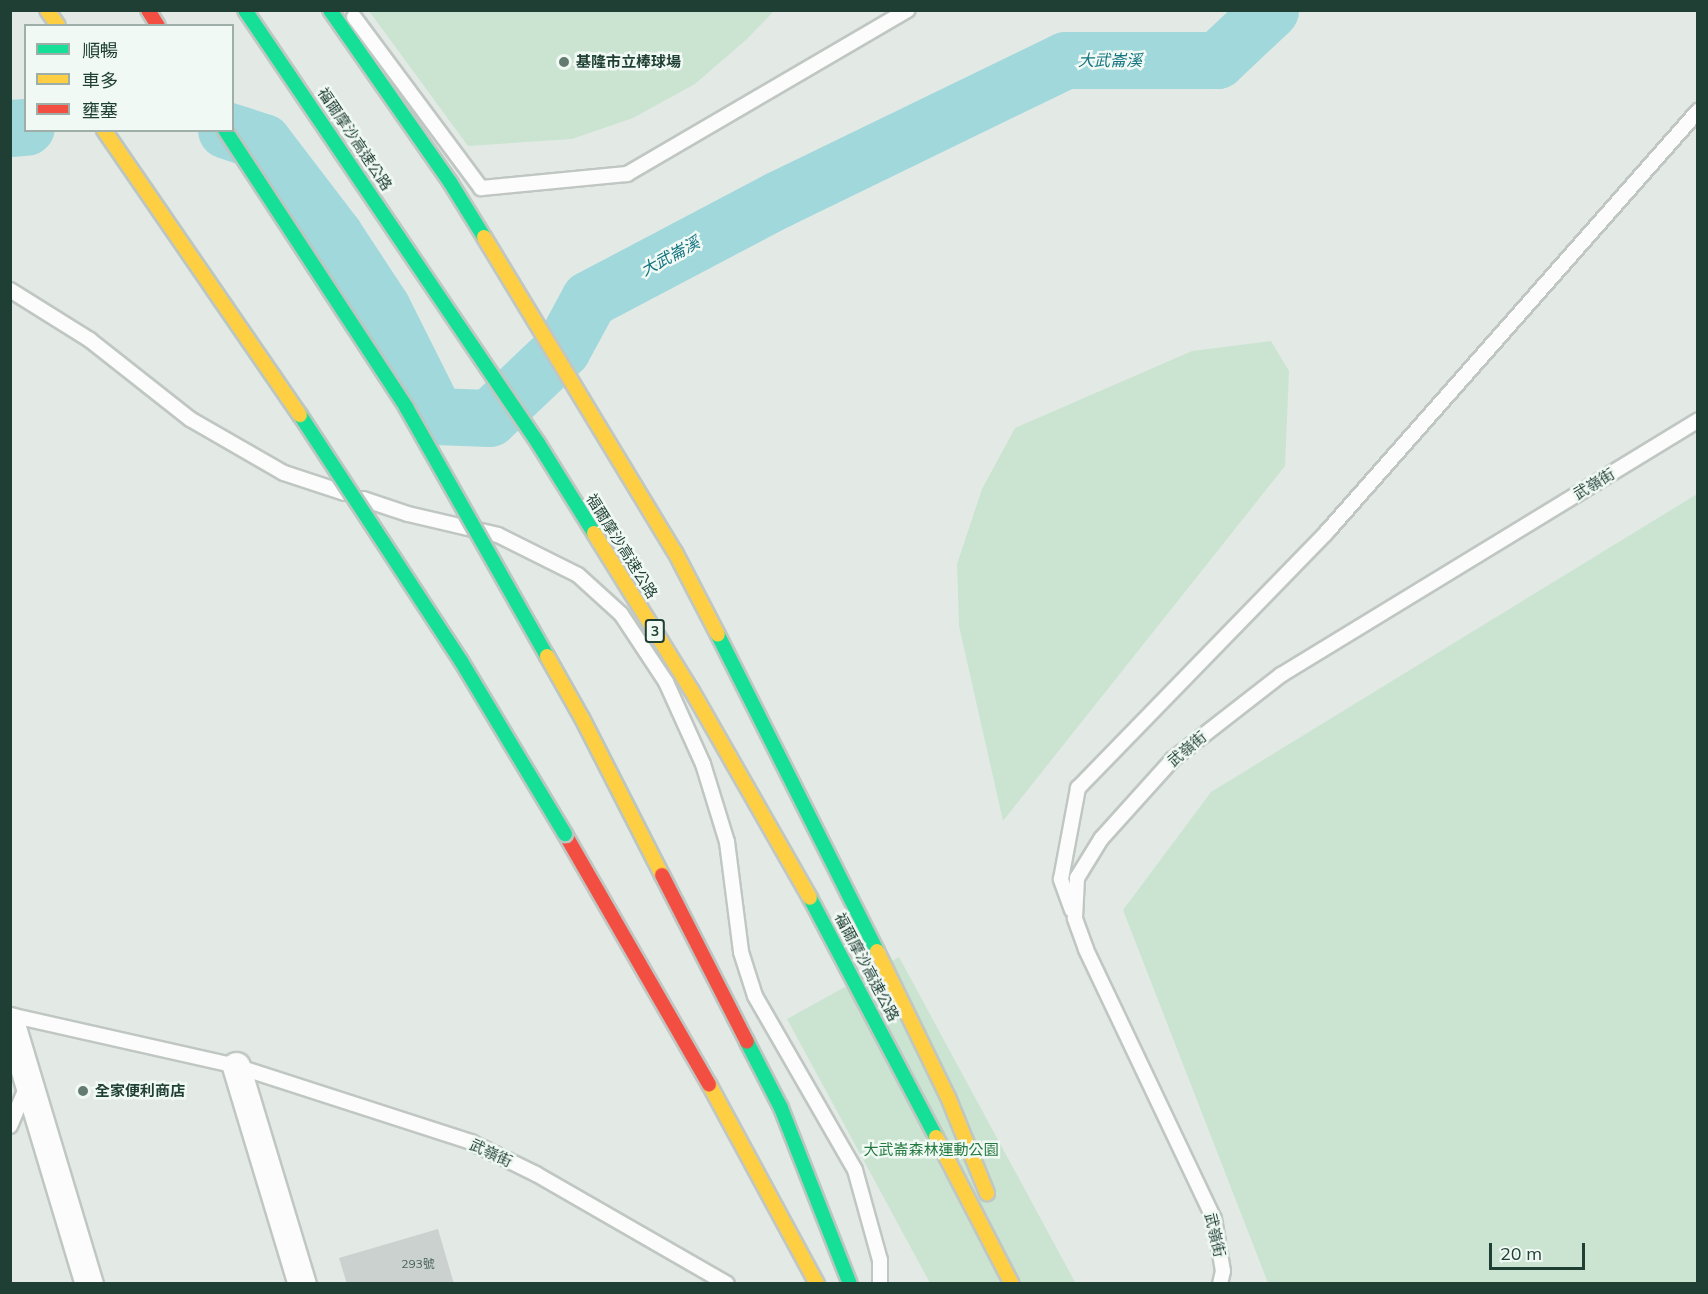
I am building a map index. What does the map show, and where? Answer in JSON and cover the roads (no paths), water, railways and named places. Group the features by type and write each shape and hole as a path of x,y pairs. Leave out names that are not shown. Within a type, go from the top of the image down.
{"highway":[{"path":"48,10 57,24"},
{"path":"148,10 157,24"},
{"name":"福爾摩沙高速公路","path":"246,10 538,443 692,691 840,950 1012,1284"},
{"path":"330,10 450,182 675,552 843,878 948,1097 993,1207"},
{"path":"105,132 328,456 461,661 565,834"},
{"path":"226,132 405,407 582,718 781,1108 850,1284"},
{"path":"371,490 388,521"},
{"path":"406,551 565,834 736,1130 817,1284"},
{"path":"1011,1251 1024,1284"}],"street":[{"path":"10,1021 89,1284"},
{"path":"236,1066 302,1284"}],"lane":[{"path":"350,10 481,188 627,174 908,10"},
{"path":"1075,918 1061,879 1078,788 1326,533 1698,111"},
{"path":"10,290 90,340 190,419 274,468 408,514 498,535 578,575 621,614 666,682 703,764 727,842 741,952 755,996 855,1170 880,1260 880,1284"},
{"name":"武嶺街","path":"1220,1284 1223,1271 1214,1220 1086,949 1075,918 1077,878 1101,839 1173,759 1281,675 1698,420"},
{"name":"武嶺街","path":"10,1015 236,1066 471,1142 536,1174 727,1284"},
{"path":"10,1126 28,1082"}],"waterway":[{"name":"大武崙溪","path":"232,132 263,142 334,235 382,308 436,416 489,418 562,349 589,299 779,199 1065,60 1217,60 1270,10"},
{"name":"大武崙溪","path":"10,128 24,127"}],"place":[{"name":"基隆市立棒球場","path":"564,62"},
{"name":"全家便利商店","path":"83,1091"}],"park label":[{"name":"大武崙森林運動公園","path":"931,1150"}]}
